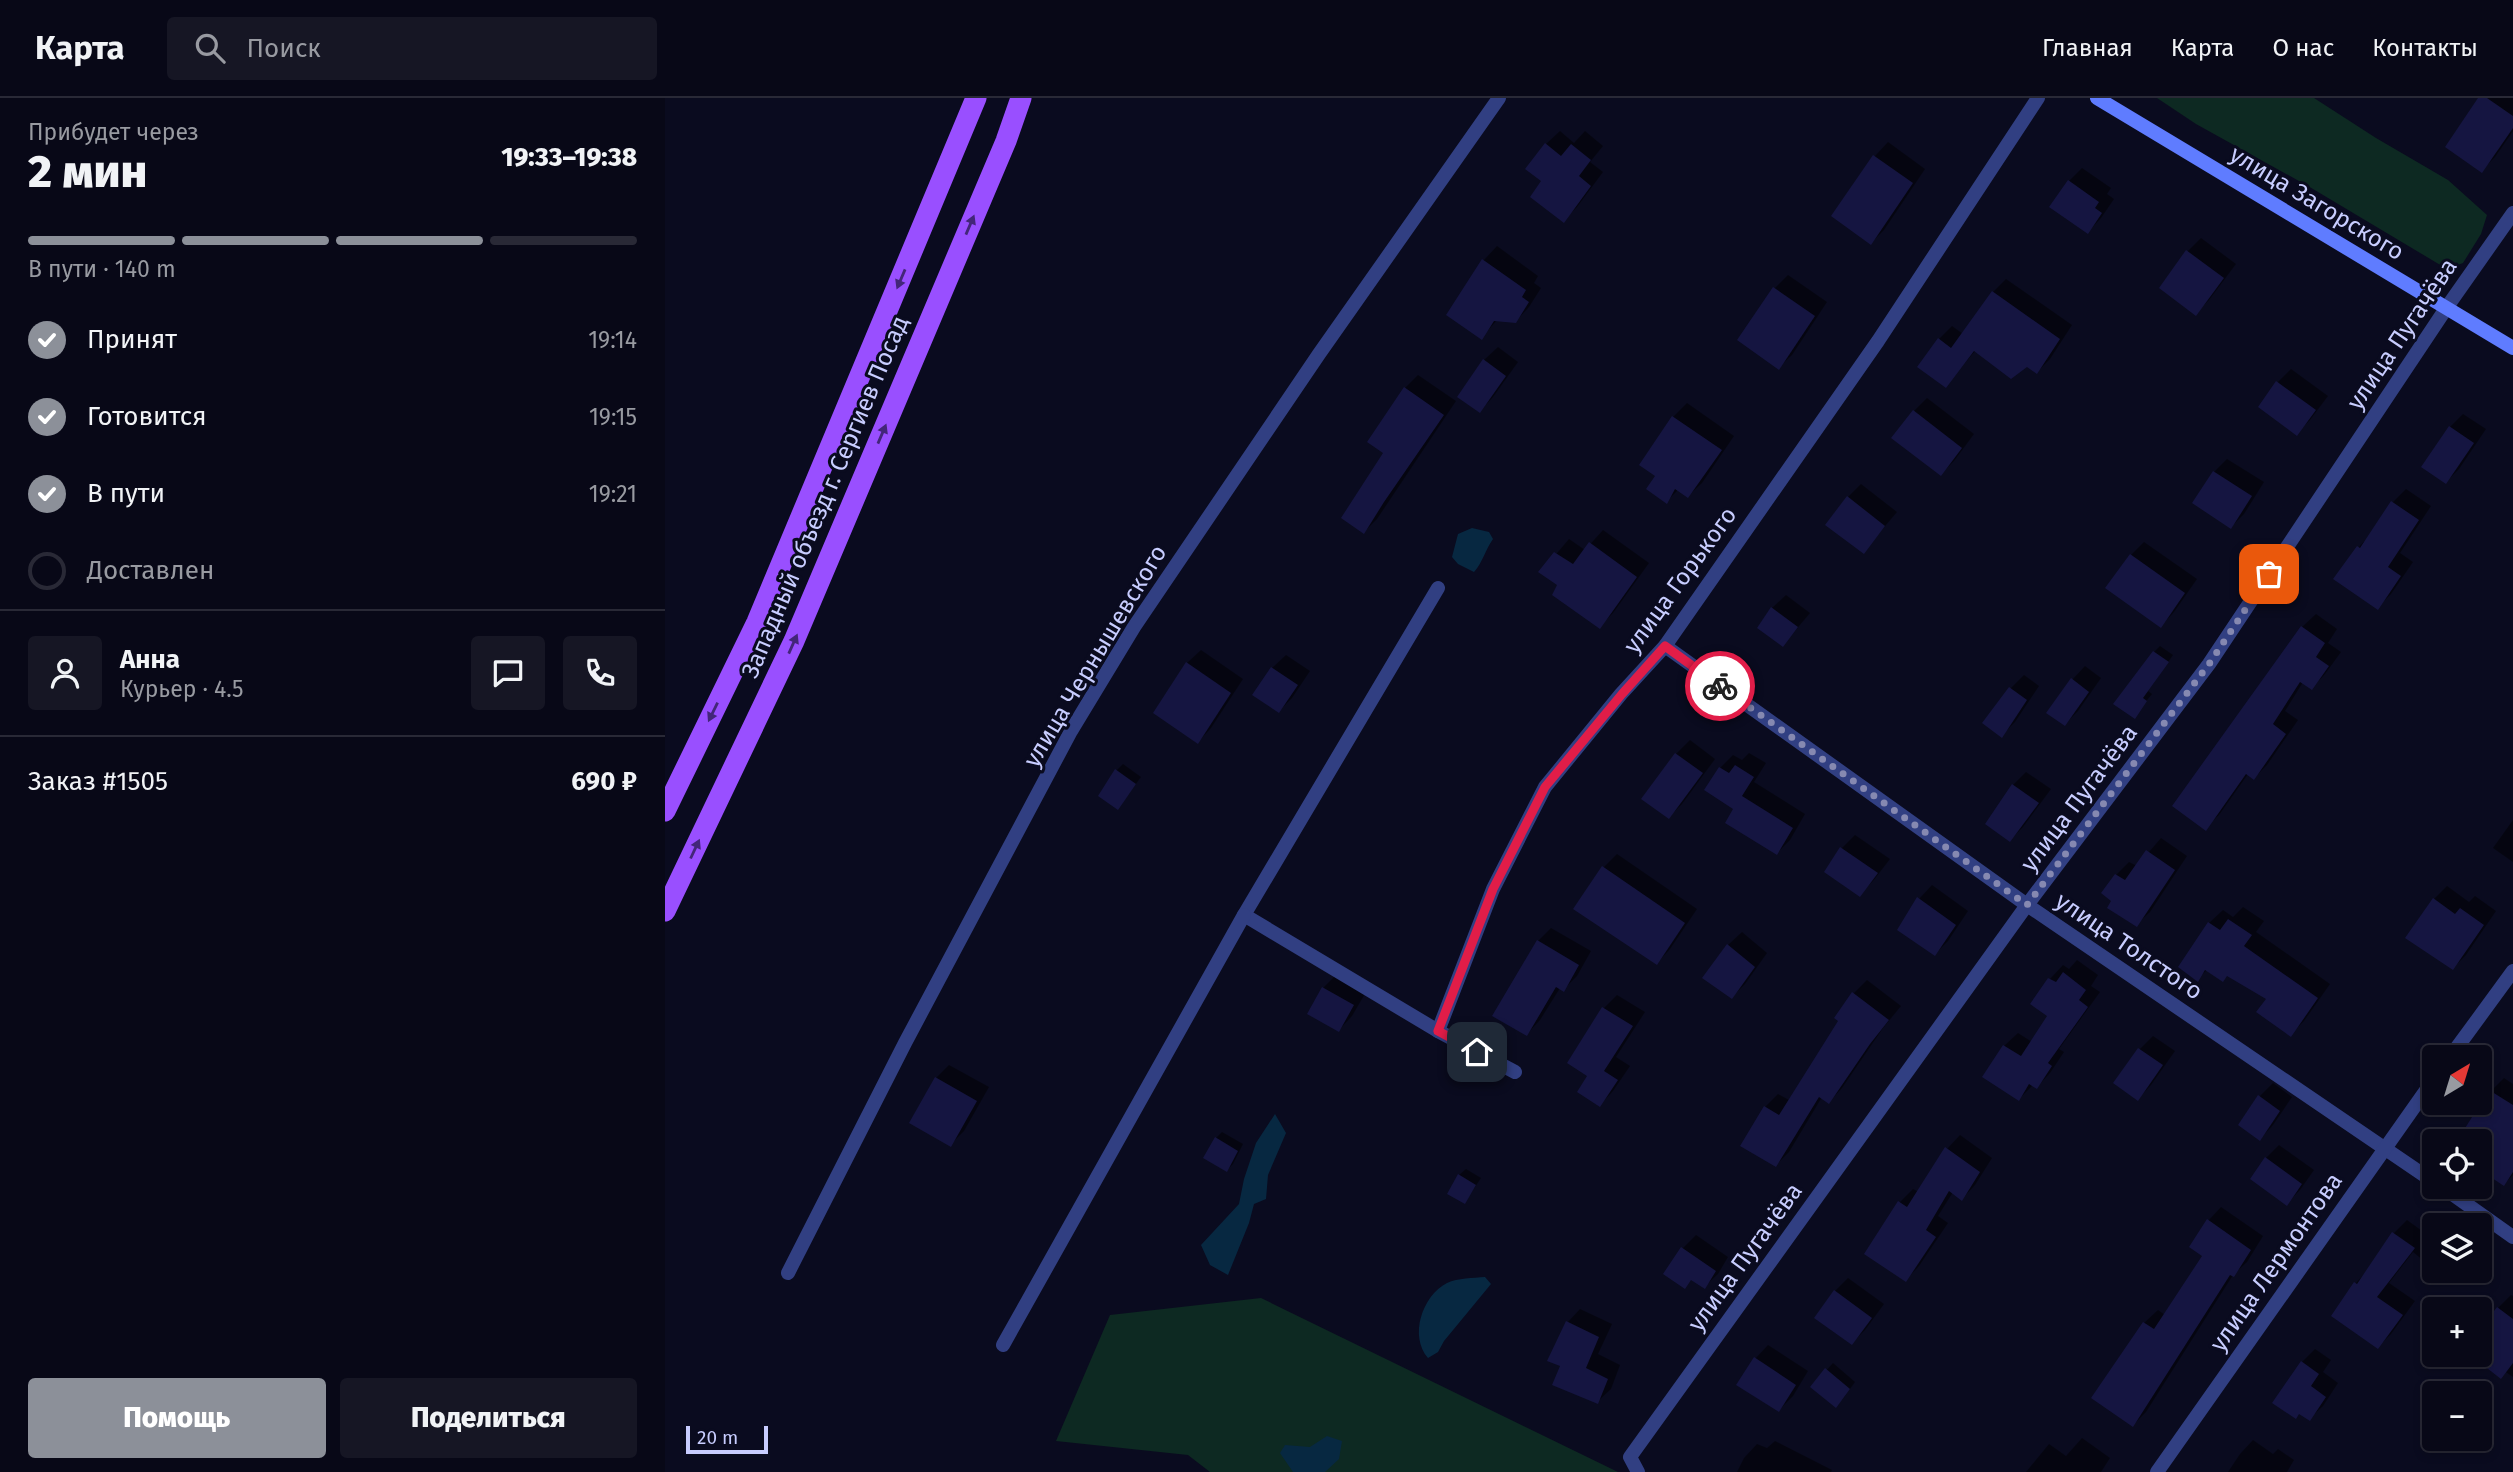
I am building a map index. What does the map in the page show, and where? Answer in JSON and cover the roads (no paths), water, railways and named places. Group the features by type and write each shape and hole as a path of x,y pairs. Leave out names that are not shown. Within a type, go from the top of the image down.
{"main road":[{"name":"Западный объезд г. Сергиев Посад","path":"665,811 758,622 976,98"},
{"name":"Западный объезд г. Сергиев Посад","path":"665,911 794,641 1006,141 1021,98"},
{"name":"улица Загорского","path":"2097,98 2513,348"}],"street":[{"name":"улица Чернышевского","path":"788,1273 905,1043 1071,731 1134,627 1280,411 1499,98"},
{"name":"улица Горького","path":"1438,1031 1493,889 1545,787 1665,646 1878,341 2038,98"},
{"name":"улица Пугачёва","path":"1638,1472 1630,1457 2027,905 2209,664 2447,307 2513,213"},
{"path":"1003,1345 1244,915 1438,588"},
{"name":"улица Толстого","path":"1665,646 2027,905 2422,1173"},
{"path":"1244,915 1438,1031 1515,1072"},
{"path":"2459,1045 2513,971"},
{"name":"улица Лермонтова","path":"2157,1472 2422,1096"},
{"path":"2459,1199 2513,1237"}],"water":[{"path":"1472,528 1489,532 1493,539 1474,572 1458,564 1452,557 1458,534"},
{"path":"1275,1114 1286,1133 1268,1175 1266,1199 1254,1204 1228,1275 1210,1265 1201,1245 1239,1204 1256,1143"},
{"path":"1485,1277 1491,1284 1438,1352 1428,1358 1419,1339 1419,1328 1421,1317 1431,1297 1451,1281"},
{"path":"1327,1436 1342,1441 1339,1459 1325,1472 1293,1472 1280,1453 1285,1445 1310,1447"}]}
